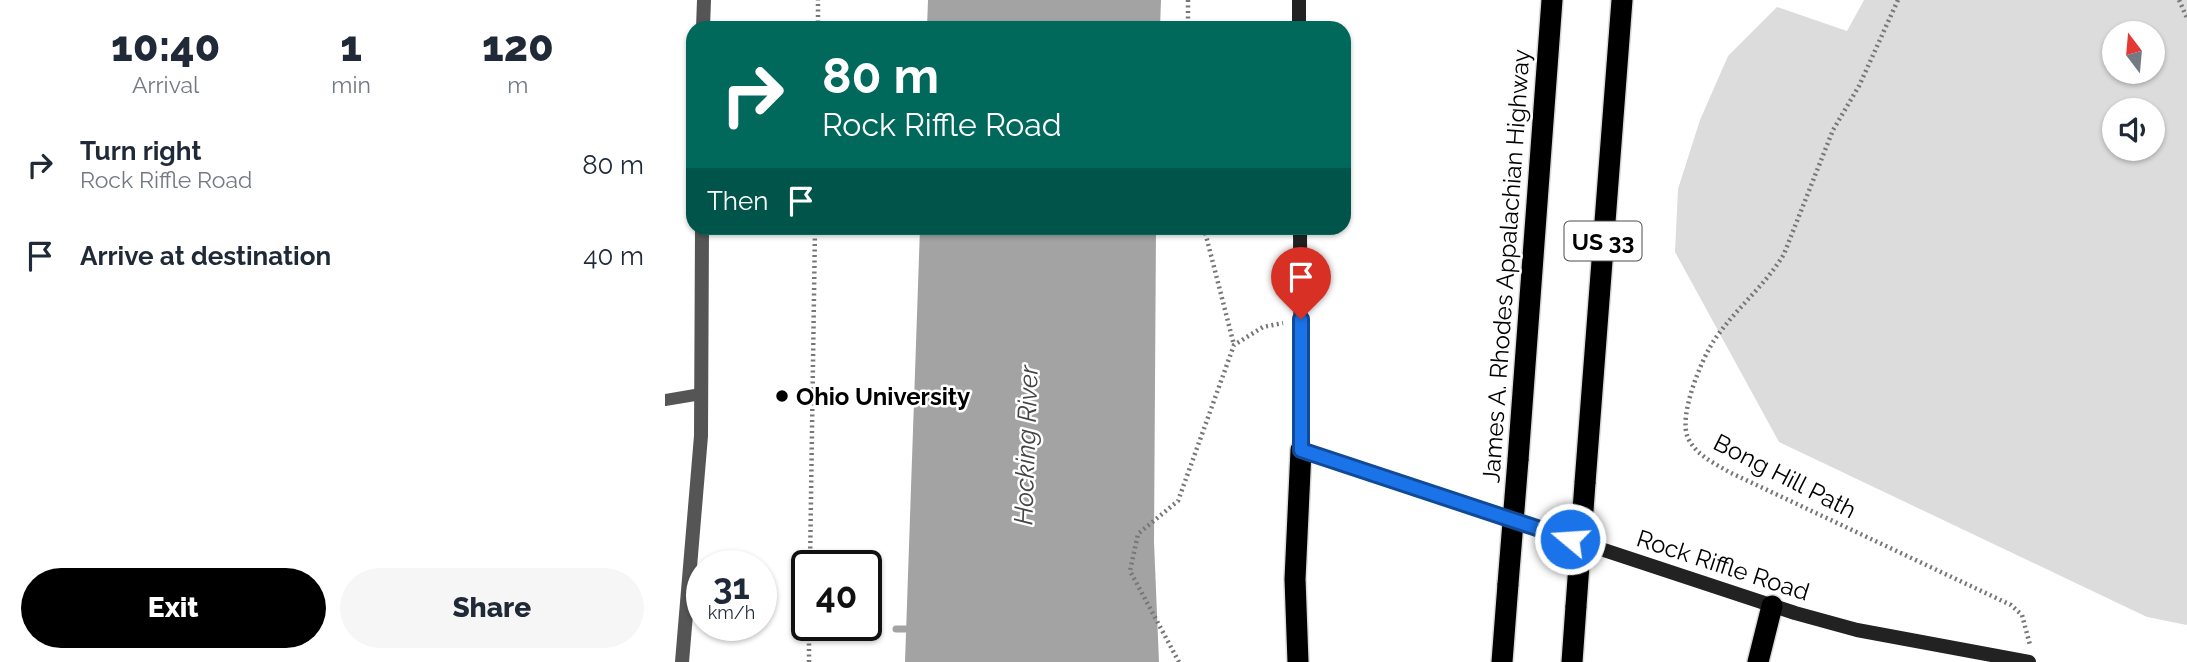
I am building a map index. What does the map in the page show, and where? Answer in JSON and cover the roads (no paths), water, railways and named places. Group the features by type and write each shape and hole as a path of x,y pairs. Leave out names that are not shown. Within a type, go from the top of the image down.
{"highway":[{"name":"James A. Rhodes Appalachian Highway","path":"1502,662 1552,0"},
{"name":"US 33","path":"1572,662 1622,0"},
{"path":"1298,662 1295,579 1301,450"},
{"path":"1758,662 1772,606"}],"street":[{"path":"703,21 704,0"},
{"path":"1299,0 1299,21"},
{"path":"682,662 698,492 702,235"},
{"path":"1300,235 1301,450"},
{"name":"Rock Riffle Road","path":"1301,450 1772,606 1857,630 2029,662"}],"lane":[{"path":"665,400 701,394"}],"water":[{"path":"928,0 1161,0 1160,21 927,21"},
{"name":"Hocking River","path":"920,235 1156,235 1154,542 1159,662 905,662"}],"waterway":[{"path":"896,629 916,629"}],"place":[{"name":"Ohio University","path":"782,396"}]}
